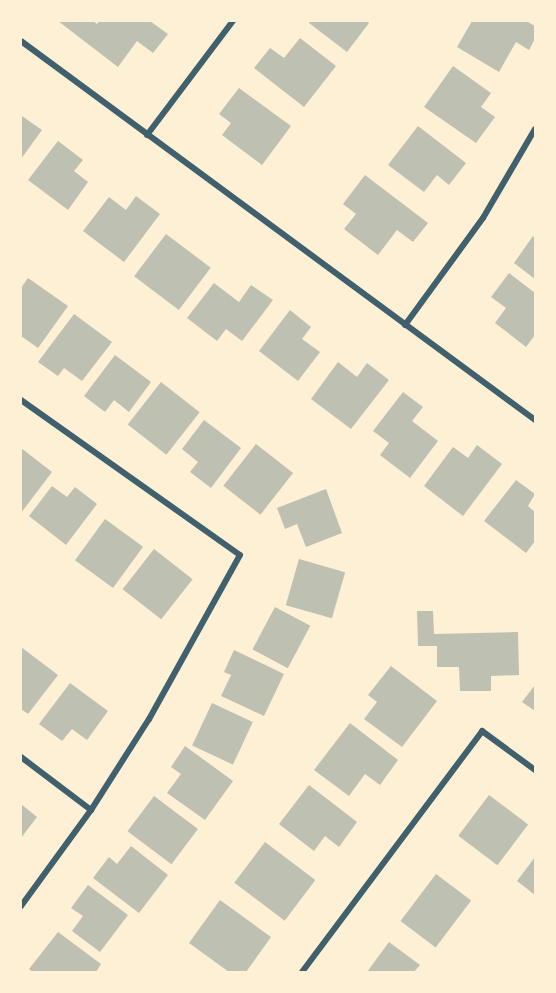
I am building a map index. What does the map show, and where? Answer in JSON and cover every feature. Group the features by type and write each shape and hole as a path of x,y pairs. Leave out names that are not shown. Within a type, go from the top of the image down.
{"street":[{"path":"147,135 233,21"},
{"path":"21,41 535,420"},
{"path":"405,325 483,218 535,129"},
{"path":"21,400 240,555 149,719 91,810 21,906"},
{"path":"302,972 482,731 535,770"},
{"path":"21,757 91,810"}],"building":[{"path":"58,21 93,21 97,24 99,21 150,21 168,34 153,53 137,41 118,67"},
{"path":"310,21 366,21 369,23 347,52 309,23"},
{"path":"472,21 526,21 535,26 535,39 529,50 516,42 499,72 457,47"},
{"path":"300,38 336,66 304,107 254,68 270,48 284,58"},
{"path":"453,66 491,93 481,107 495,117 476,143 424,107"},
{"path":"239,88 291,126 262,165 222,135 231,123 219,114"},
{"path":"22,116 42,130 21,159 21,118"},
{"path":"418,126 466,163 449,185 437,175 424,192 388,165"},
{"path":"58,141 83,160 74,171 88,182 68,210 28,180"},
{"path":"365,175 428,223 413,242 397,230 378,255 344,229 356,214 343,204"},
{"path":"136,196 160,214 124,262 83,231 109,197 126,210"},
{"path":"166,234 211,268 179,310 134,276"},
{"path":"533,236 535,238 535,279 514,263"},
{"path":"509,273 535,293 535,335 526,347 495,323 506,308 491,297"},
{"path":"28,278 68,306 38,348 21,336 21,288"},
{"path":"214,283 239,302 251,285 273,300 242,341 226,329 217,341 187,318"},
{"path":"290,310 311,327 302,339 320,352 298,381 259,351"},
{"path":"74,314 112,342 82,381 64,368 58,376 38,362"},
{"path":"115,355 151,382 129,412 114,400 105,412 84,396"},
{"path":"338,362 357,377 367,363 389,380 351,429 311,399"},
{"path":"161,382 200,412 166,455 128,425"},
{"path":"403,392 423,407 412,421 438,441 410,478 380,455 389,443 373,431"},
{"path":"204,420 241,448 211,488 190,472 198,462 182,449"},
{"path":"256,444 293,473 260,515 223,486"},
{"path":"477,445 502,464 463,516 424,486 453,447 468,458"},
{"path":"21,448 52,472 21,513"},
{"path":"516,480 535,494 528,506 535,512 535,541 526,553 484,521"},
{"path":"52,486 67,497 75,487 97,504 66,545 29,516"},
{"path":"326,489 342,533 306,547 297,524 285,529 277,508"},
{"path":"105,519 143,547 113,588 75,560"},
{"path":"154,549 193,579 161,619 123,589"},
{"path":"299,559 345,572 332,618 286,605"},
{"path":"275,607 310,626 288,668 252,649"},
{"path":"417,611 433,611 434,634 518,632 519,675 491,676 491,691 460,691 459,667 437,667 437,646 418,646"},
{"path":"21,647 58,675 28,714 21,709"},
{"path":"234,650 284,674 264,716 221,696 231,675 224,672"},
{"path":"391,666 437,701 402,747 364,719 377,702 368,695"},
{"path":"70,683 108,711 87,740 72,729 62,741 39,724"},
{"path":"535,685 535,711 522,702"},
{"path":"212,703 253,722 233,765 192,746"},
{"path":"350,723 398,760 380,785 365,774 349,796 314,770"},
{"path":"185,746 233,781 205,820 167,793 181,774 171,767"},
{"path":"309,785 357,822 339,847 325,836 314,851 279,824"},
{"path":"489,795 528,824 497,865 458,836"},
{"path":"154,796 198,829 171,864 128,831"},
{"path":"21,804 37,817 21,838"},
{"path":"265,842 315,880 285,921 234,883"},
{"path":"131,846 168,875 139,913 93,878 109,857 117,864"},
{"path":"535,857 535,895 517,881"},
{"path":"436,874 471,900 436,948 400,921"},
{"path":"88,885 128,915 100,952 72,931 83,916 71,908"},
{"path":"220,900 271,937 246,972 229,972 189,943"},
{"path":"58,932 101,964 96,972 33,972 29,969"},
{"path":"389,942 420,965 414,972 367,972"}]}
